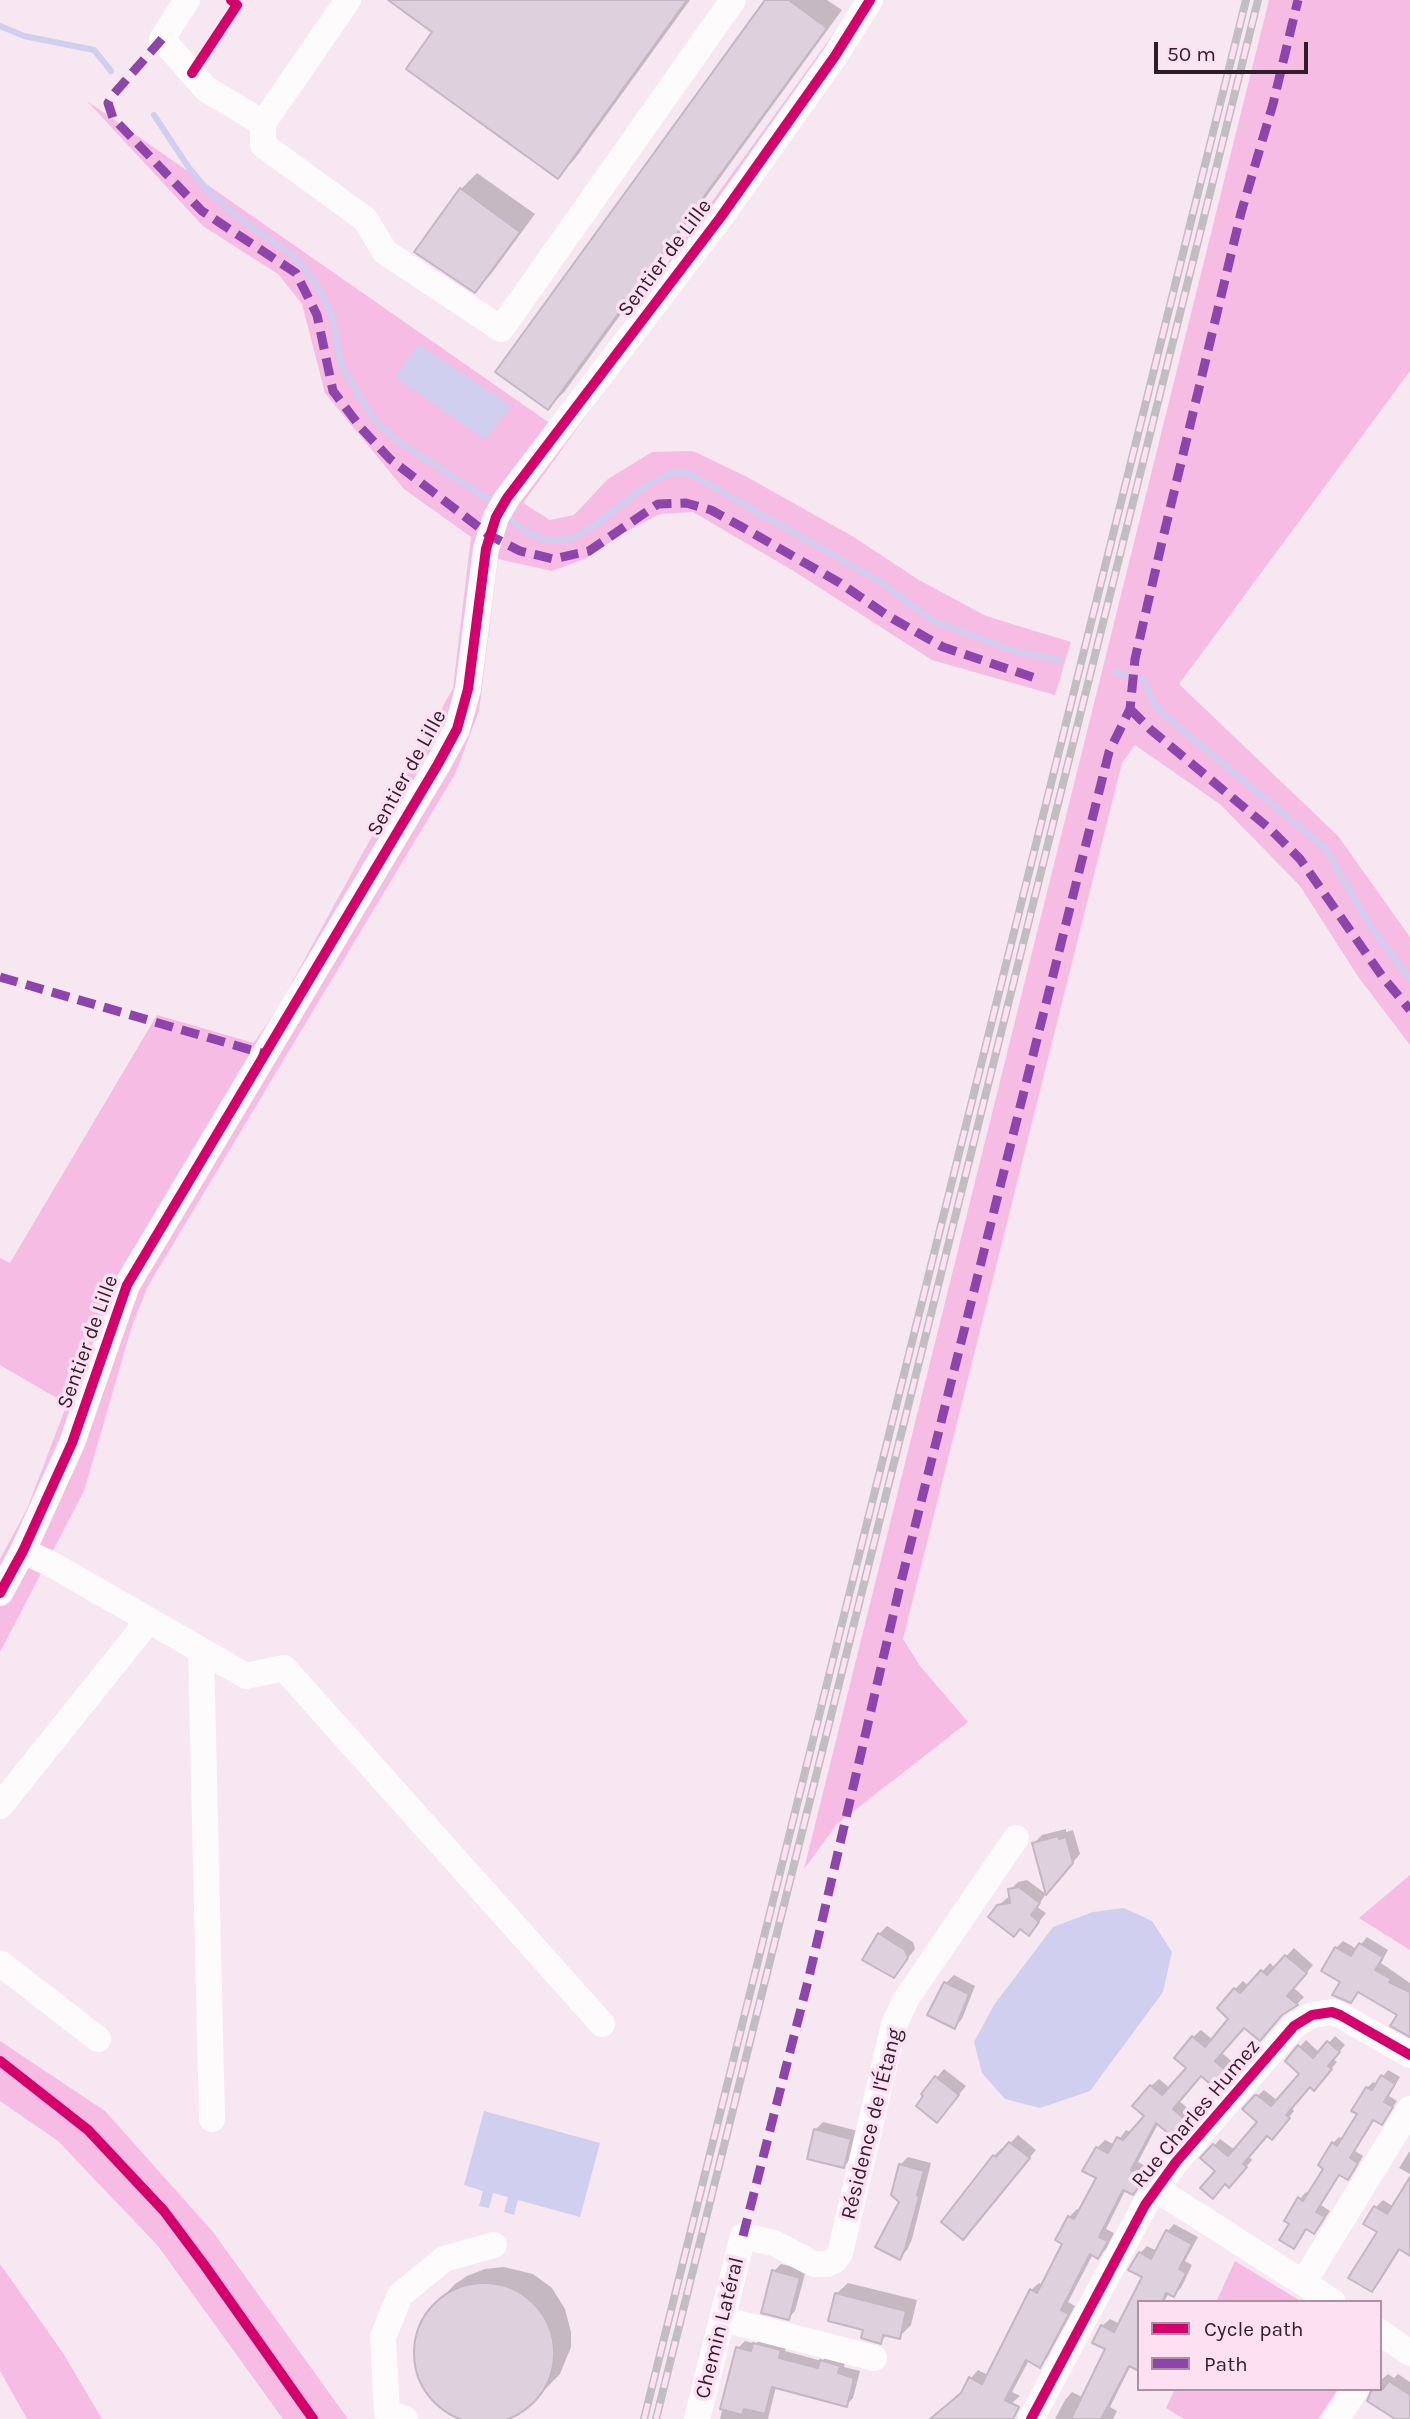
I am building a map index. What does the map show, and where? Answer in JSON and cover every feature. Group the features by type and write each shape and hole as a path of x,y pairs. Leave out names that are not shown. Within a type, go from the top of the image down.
{"street":[{"path":"187,0 162,39 206,89 263,123"},
{"path":"348,0 263,123 263,145 365,219 385,252 501,329 733,0"},
{"name":"Sentier de Lille","path":"0,1593 23,1551 72,1443 127,1284 457,729 468,689 486,549 496,517 720,218 835,56 870,0"},
{"path":"23,1551 51,1564 246,1676 284,1668 602,2024"},
{"path":"0,1806 149,1620"},
{"path":"201,1650 212,2119"},
{"name":"Résidence de l'Étang","path":"743,2236 774,2243 814,2264 827,2264 835,2260 840,2253 897,2018 906,1999 1016,1838"},
{"path":"0,1963 97,2039"},
{"name":"Rue Charles Humez","path":"1031,2419 1136,2220 1156,2189 1176,2162 1302,2020 1322,2012 1340,2015 1410,2055"},
{"path":"1303,2283 1410,2109"},
{"path":"1156,2189 1331,2300"},
{"name":"Chemin Latéral","path":"697,2419 743,2236"},
{"path":"388,2417 383,2337 400,2295 444,2259 494,2245"},
{"path":"722,2319 874,2358"},
{"path":"1336,2419 1355,2391"}],"shaded area":[{"path":"1269,0 1410,0 1410,371 1179,684 1338,836 1410,937 1410,1045 1359,978 1300,886 1221,805 1135,745 1122,763 903,1639 920,1666 968,1722 837,1824 804,1869"},
{"path":"839,26 795,127 523,503 550,520 574,515 608,479 652,452 693,451 747,477 852,536 919,580 986,616 1071,642 1055,695 932,660 792,570 693,512 660,514 623,533 587,558 552,571 498,559 479,711 455,774 148,1286 132,1326 84,1491 0,1652 0,1559 27,1509 67,1404 0,1365 0,1258 10,1263 157,1015 254,1043 279,1006 453,688 471,537 404,489 325,393 302,304 278,274 203,226 87,101 551,424"},
{"path":"1410,1875 1410,1950 1359,1918"},
{"path":"0,2041 105,2111 213,2232 348,2419 283,2419 158,2246 58,2141 0,2101"},
{"path":"1235,2261 1299,2300 1217,2300"},
{"path":"0,2264 63,2353 102,2419 27,2419 0,2371"},
{"path":"1174,2391 1337,2391 1318,2419 1184,2419 1166,2408"}],"water":[{"path":"418,344 511,406 485,440 395,377"},
{"path":"1124,1908 1152,1921 1172,1952 1163,1992 1090,2091 1040,2108 1005,2099 982,2073 974,2042 994,2005 1053,1927 1093,1912"},
{"path":"484,2111 600,2143 580,2217 518,2200 514,2215 504,2212 508,2197 493,2193 489,2208 479,2206 483,2191 464,2185"}],"building":[{"path":"388,0 687,0 558,179 406,69 432,32"},
{"path":"765,0 789,0 827,28 548,410 495,372"},
{"path":"460,188 520,232 475,293 414,252"},
{"path":"1058,1836 1059,1839 1066,1837 1073,1863 1046,1895 1032,1843"},
{"path":"1019,1887 1040,1903 1031,1915 1039,1922 1029,1936 1020,1929 1014,1937 988,1917 997,1905 1010,1903 1008,1889"},
{"path":"878,1933 905,1950 908,1958 894,1978 862,1960"},
{"path":"1359,1943 1383,1957 1375,1970 1391,1979 1389,1982 1410,1992 1410,2037 1390,2026 1397,2015 1358,1992 1351,2003 1332,1995 1340,1982 1321,1971 1335,1947 1351,1956"},
{"path":"1285,1955 1307,1973 1287,1996 1298,2005 1282,2015 1260,2041 1244,2028 1215,2061 1231,2075 1217,2090 1201,2076 1173,2109 1189,2123 1175,2139 1156,2123 1131,2170 1145,2177 1144,2179 1133,2195 1123,2190 1099,2237 1108,2241 1098,2259 1090,2254 1061,2310 1069,2314 1040,2368 1026,2360 1005,2400 1019,2407 1013,2419 930,2419 961,2393 969,2377 982,2384 1030,2289 1037,2293 1062,2244 1055,2240 1068,2216 1074,2219 1096,2178 1082,2171 1096,2147 1108,2153 1117,2137 1123,2140 1144,2116 1132,2106 1150,2085 1162,2095 1186,2068 1174,2058 1192,2036 1205,2047 1228,2019 1217,2008 1234,1988 1240,1993 1261,1970 1267,1975"},
{"path":"944,1982 969,1994 955,2029 927,2015"},
{"path":"1327,2041 1340,2052 1328,2066 1332,2069 1314,2091 1310,2087 1286,2115 1290,2118 1272,2140 1267,2136 1243,2164 1247,2167 1229,2188 1225,2184 1213,2199 1200,2188 1215,2171 1200,2158 1213,2144 1228,2156 1257,2122 1242,2109 1255,2095 1271,2106 1299,2074 1285,2061 1298,2045 1313,2058"},
{"path":"1381,2075 1395,2084 1384,2102 1393,2107 1382,2125 1373,2120 1350,2158 1358,2163 1348,2180 1339,2175 1316,2212 1325,2217 1314,2234 1306,2229 1294,2249 1279,2240 1289,2224 1284,2221 1298,2197 1303,2201 1323,2169 1318,2165 1332,2142 1337,2146 1357,2114 1351,2111 1366,2087 1372,2090"},
{"path":"935,2076 959,2095 937,2123 916,2106 923,2096 921,2094"},
{"path":"814,2129 851,2139 844,2168 807,2159"},
{"path":"1009,2142 1030,2158 963,2240 941,2222 993,2155 996,2157"},
{"path":"899,2164 924,2171 900,2260 875,2247 899,2202 891,2195"},
{"path":"1410,2177 1410,2256 1399,2249 1372,2292 1348,2278 1377,2232 1363,2224 1374,2206 1387,2214"},
{"path":"1166,2230 1192,2244 1179,2269 1186,2273 1174,2297 1166,2293 1163,2300 1137,2300 1137,2370 1129,2366 1101,2419 1071,2419 1105,2349 1092,2343 1101,2325 1114,2332 1142,2277 1128,2270 1139,2252 1151,2259"},
{"path":"772,2270 800,2278 789,2320 761,2313"},
{"path":"470,2284 498,2284 523,2294 543,2314 553,2339 553,2367 543,2392 523,2412 504,2420 464,2420 445,2412 425,2392 415,2367 415,2339 425,2314 445,2294"},
{"path":"835,2293 906,2311 900,2339 883,2335 881,2344 861,2338 863,2330 828,2321"},
{"path":"753,2343 781,2350 779,2358 818,2368 820,2360 840,2366 838,2373 854,2378 847,2407 772,2387 765,2414 744,2409 742,2415 720,2409 736,2347 751,2351"},
{"path":"1389,2381 1410,2395 1410,2419 1395,2419 1367,2401 1371,2391 1383,2389"}],"waterway":[{"path":"0,26 24,36 94,50 111,71"},
{"path":"154,115 189,168 211,194 239,218 295,257 309,274 332,317 341,365 373,418 399,442 491,501"},
{"path":"506,516 525,531 540,538 572,539 643,488 667,474 681,472 692,475 879,581 933,621 1018,652 1060,660"},
{"path":"1114,672 1126,675"},
{"path":"1142,678 1153,702 1163,714 1325,848 1371,927 1410,979"}],"railway":[{"path":"644,2419 1246,0"},
{"path":"656,2419 1258,0"}],"marked path":[{"path":"743,2236 809,1977 899,1590 1109,752 1130,709 1135,659 1162,542 1241,213 1273,104 1298,0"},
{"path":"162,39 112,96 108,103 113,118 202,211 296,273 317,315 333,391 361,428 390,459 489,535 520,551 553,559 589,551 658,504 686,503 711,510 742,527 840,583 888,616 943,647 1038,679"},
{"path":"1130,709 1151,730 1270,829 1300,859 1382,976 1410,1010"},
{"path":"0,977 265,1054"}],"cycle path":[{"path":"192,73 237,5 231,0"},
{"path":"0,1593 23,1551 72,1443 127,1285 457,729 468,689 486,549 496,517 507,498 720,218 835,56 870,0"},
{"path":"1031,2419 1145,2205 1176,2162 1294,2026 1312,2015 1332,2012 1410,2055"},
{"path":"0,2061 88,2130 164,2211 313,2419"}]}
